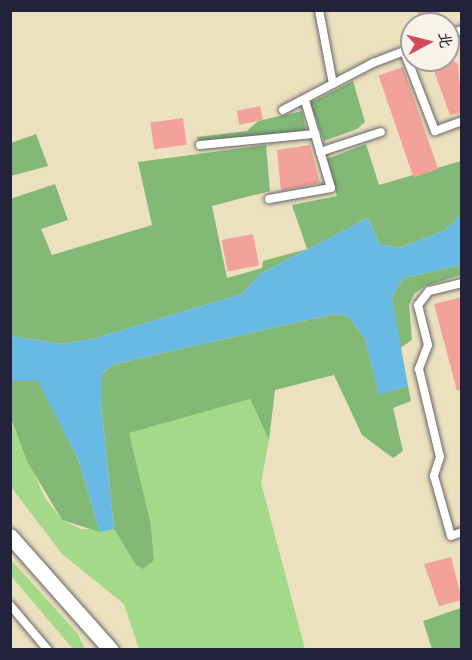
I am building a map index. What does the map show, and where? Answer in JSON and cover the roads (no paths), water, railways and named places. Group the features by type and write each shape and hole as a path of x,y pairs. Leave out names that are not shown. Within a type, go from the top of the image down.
{"street":[{"path":"10,536 111,650"}],"lane":[{"path":"319,10 333,84"},
{"path":"283,110 400,53"},
{"path":"416,72 435,131 462,121"},
{"path":"269,199 331,188 305,100"},
{"path":"320,152 381,132"},
{"path":"200,145 315,134"},
{"path":"462,283 429,291 418,305 428,345 418,369 440,458 434,476 451,536 462,532"},
{"path":"10,605 48,650"}],"water":[{"path":"461,215 461,265 403,278 392,297 408,386 379,395 365,339 349,317 334,314 115,364 102,373 101,404 114,529 100,532 79,461 38,381 11,381 11,336 62,344 93,339 242,294 260,274 368,218 379,244 399,248 444,231"}]}
